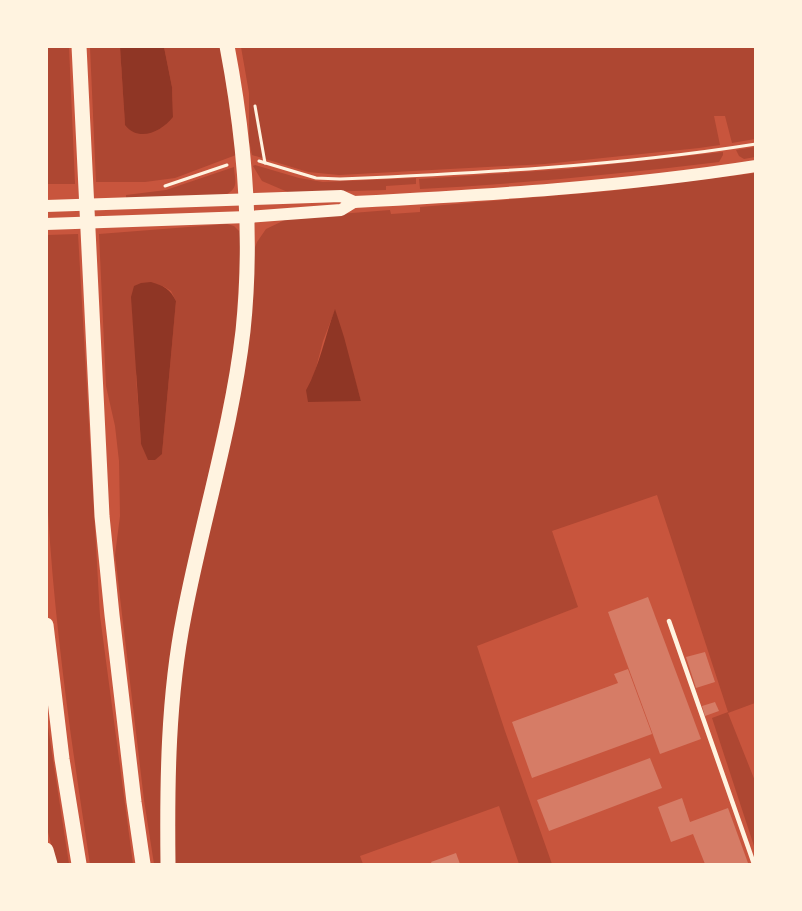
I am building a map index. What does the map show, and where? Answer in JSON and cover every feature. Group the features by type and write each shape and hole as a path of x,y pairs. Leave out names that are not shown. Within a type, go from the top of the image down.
{"highway":[{"path":"79,46 102,516 114,639 143,864"},
{"path":"168,864 168,791 176,665 200,538 228,422 243,329 248,199 227,46"},
{"path":"46,625 62,759 79,864"},
{"path":"46,850 50,864"}],"main road":[{"path":"46,206 341,196 354,202 504,194 585,187 756,166"},
{"path":"46,224 248,217 341,210 354,202"}],"lane":[{"path":"669,621 754,864"}],"path":[{"path":"254,103 265,163"},
{"path":"160,187 243,160 265,163 316,178 351,178 543,168 642,159 756,144"}],"shaded area":[{"path":"46,47 69,47 75,184 47,184"},
{"path":"90,47 120,47 125,125 173,117 172,87 164,47 221,47 236,155 175,178 145,182 96,182"},
{"path":"120,47 164,47 172,87 173,117 163,127 150,133 137,133 125,125"},
{"path":"241,47 755,47 755,139 732,143 725,116 714,116 720,145 699,148 545,164 339,175 308,172 252,155 249,141 249,93"},
{"path":"755,147 755,157 744,159 736,150"},
{"path":"723,152 719,162 570,178 420,189 419,179 568,169"},
{"path":"253,166 299,178 323,182 416,178 416,184 386,186 386,190 290,193 262,181"},
{"path":"234,167 235,187 226,195 126,198 126,195 166,190"},
{"path":"755,173 755,703 728,713 755,781 755,849 712,718 728,712 657,495 552,531 578,607 477,646 552,864 519,864 499,806 360,856 363,864 174,864 176,732 183,662 257,242 266,229 289,218 390,210 391,214 420,212 420,207 610,191","holes":["335,310 361,401 306,390 315,372 323,341"]},
{"path":"227,224 239,231 241,246 236,328 230,373 177,617 161,864 154,864 144,800 115,555 120,516 119,461 115,426 106,386 99,234","holes":["163,286 171,291 176,301 162,454 141,444 136,376"]},
{"path":"78,234 100,616 133,864 90,864 65,689 51,556 45,374 47,235"},
{"path":"151,282 166,288 176,301 162,454 155,460 148,460 141,444 131,297 134,286"},
{"path":"335,309 361,401 308,402 306,390 319,361"},
{"path":"46,714 69,864 56,864 47,828"}],"building":[{"path":"648,597 701,739 660,754 608,612"},
{"path":"705,652 715,682 696,688 686,657"},
{"path":"628,669 652,734 532,778 512,722 618,683 614,674"},
{"path":"715,702 719,711 705,716 702,706"},
{"path":"650,758 662,788 549,831 537,800"},
{"path":"682,798 690,822 728,808 748,863 705,864 693,834 671,842 658,807"},
{"path":"456,853 460,864 432,864 431,862"}]}
